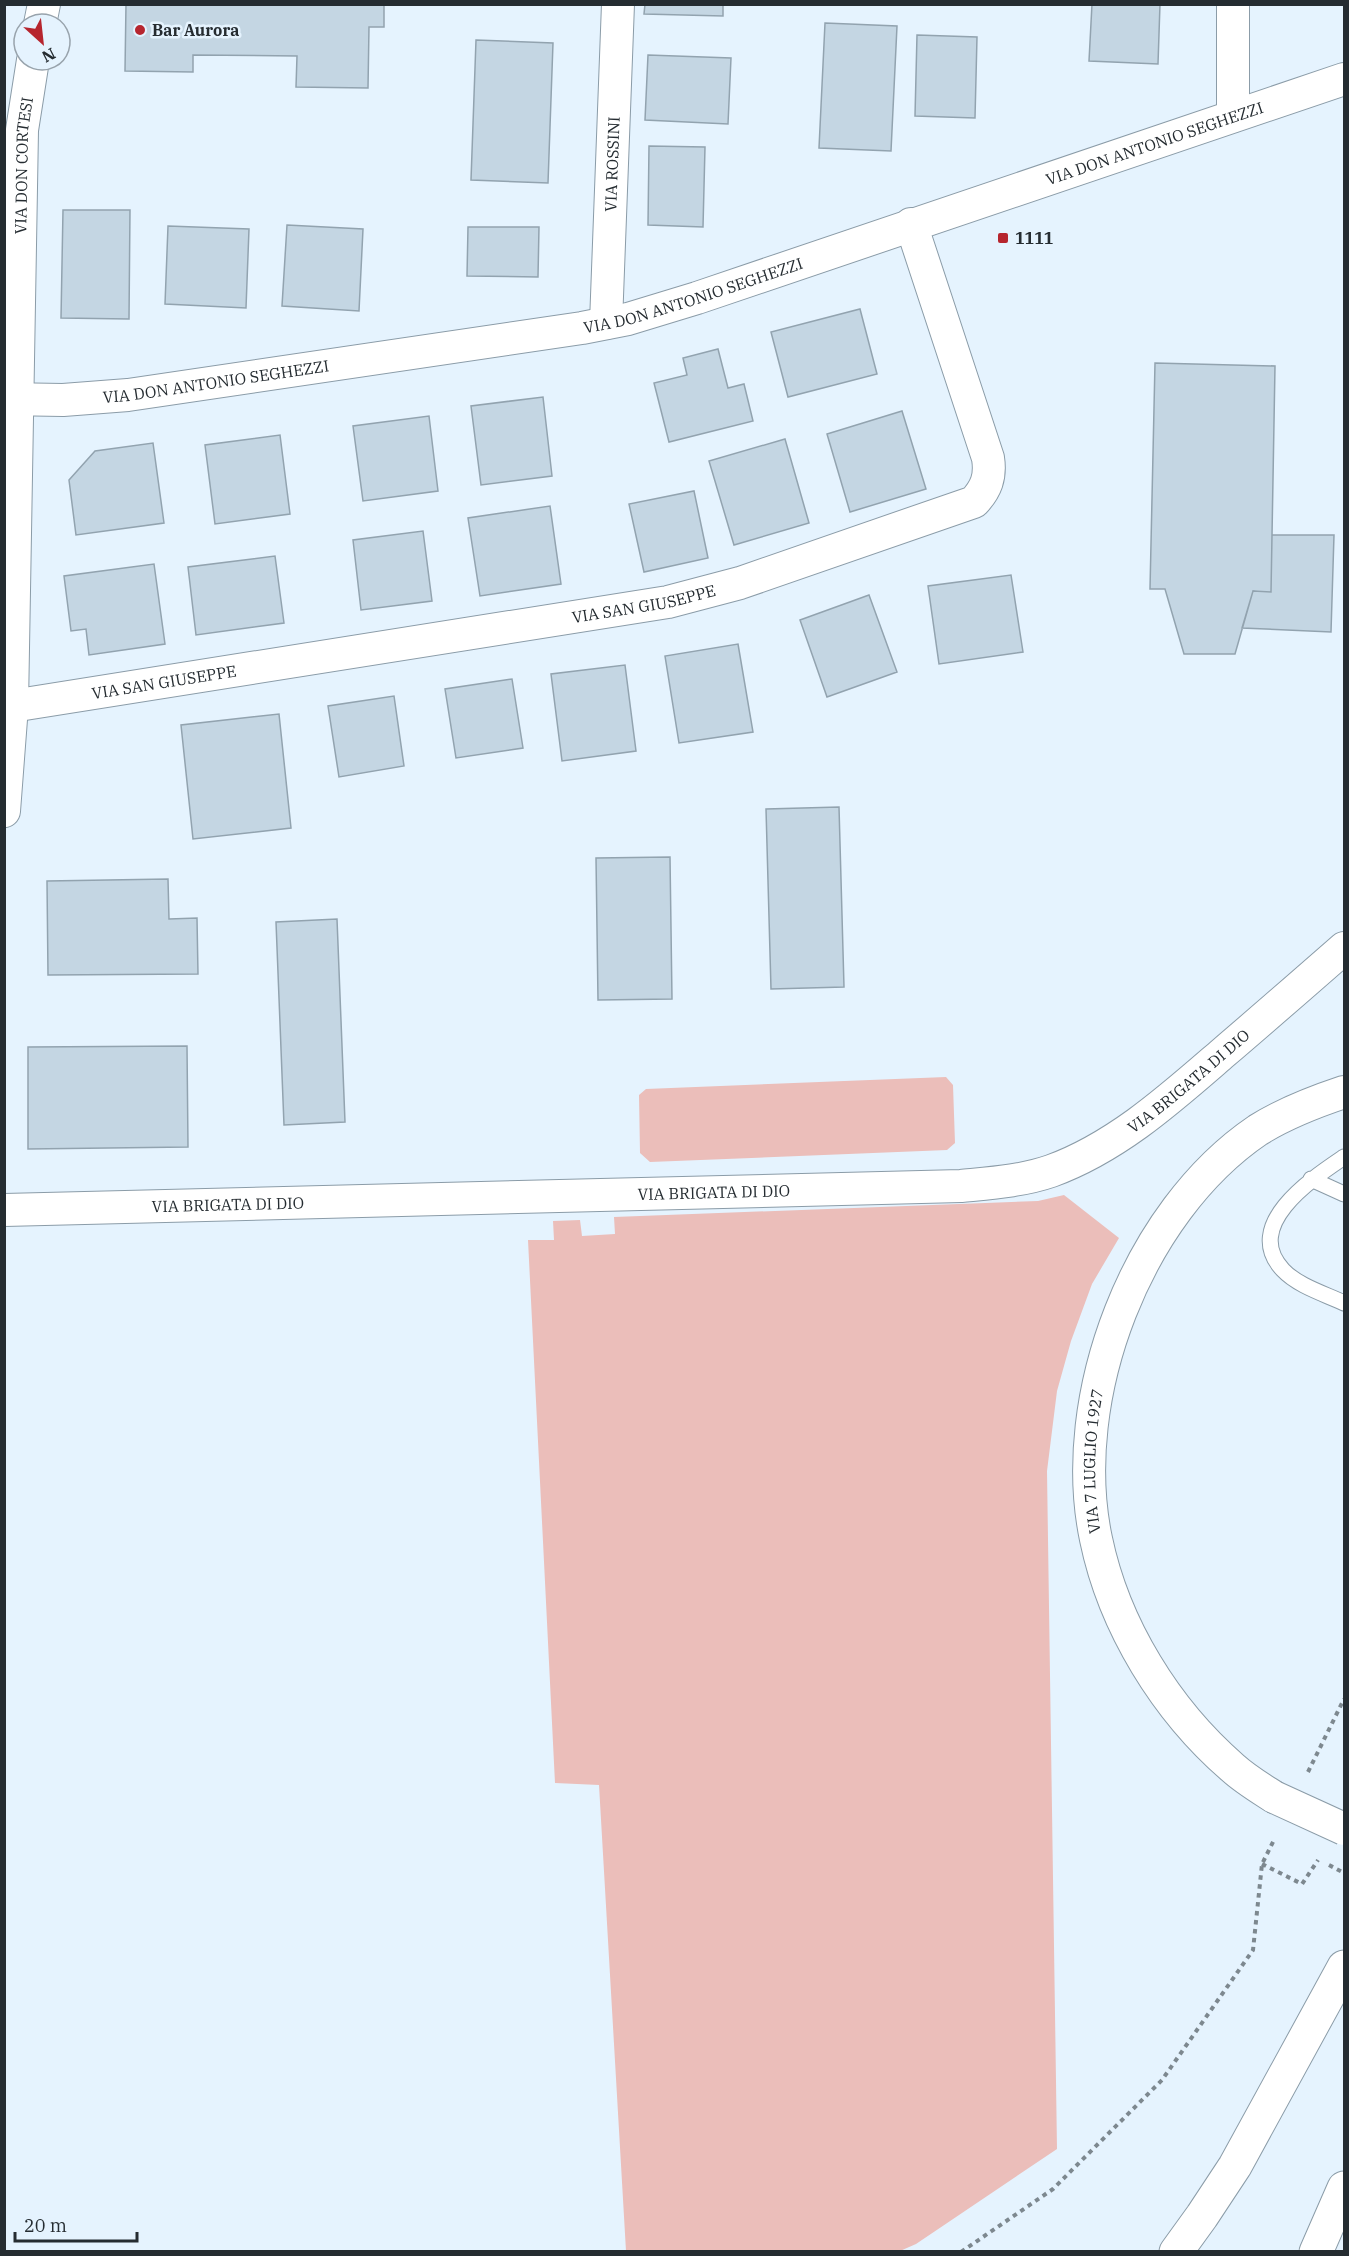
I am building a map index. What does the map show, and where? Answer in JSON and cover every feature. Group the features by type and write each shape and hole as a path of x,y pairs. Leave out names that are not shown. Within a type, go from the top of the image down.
{"highway":[{"path":"1176,2252 1235,2166 1344,1966"},
{"path":"1316,2252 1344,2188"}],"street":[{"name":"VIA ROSSINI","path":"606,324 618,4"},
{"path":"1233,4 1233,116"},
{"name":"VIA DON CORTESI","path":"4,811 12,705 10,399 22,130 31,72"},
{"name":"VIA DON ANTONIO SEGHEZZI","path":"10,399 128,395 606,324 697,298 1344,79"},
{"name":"VIA SAN GIUSEPPE","path":"12,705 668,602 740,583 974,502 987,484 988,458 911,224"},
{"name":"VIA BRIGATA DI DIO","path":"4,1210 961,1186 1004,1182 1050,1171 1071,1163 1130,1129 1193,1079 1344,948"},
{"name":"VIA 7 LUGLIO 1927","path":"1344,1092 1291,1112 1244,1140 1207,1175 1165,1225 1138,1274 1114,1330 1099,1389 1090,1445 1089,1470 1096,1538 1113,1598 1152,1673 1178,1710 1234,1769 1274,1797 1344,1829"}],"lane":[{"path":"1344,1156 1311,1179 1291,1198 1275,1219 1270,1240 1274,1257 1283,1270 1294,1279 1344,1303"},
{"path":"1311,1179 1344,1194"},
{"path":"1186,2252 1202,2216"}],"path":[{"path":"1303,1782 1344,1699"},
{"path":"961,2252 1053,2189 1162,2080 1252,1950 1262,1864 1277,1833"},
{"path":"1262,1864 1302,1884 1318,1860"}],"shaded area":[{"path":"946,1077 953,1085 955,1143 947,1150 650,1162 640,1153 639,1095 646,1089"},
{"path":"1064,1195 1119,1238 1092,1284 1071,1341 1057,1391 1047,1471 1057,2149 916,2244 900,2251 626,2251 599,1785 555,1783 528,1240 554,1240 553,1221 580,1220 582,1236 615,1234 614,1217 1038,1201"}],"building":[{"path":"126,4 384,4 384,27 369,27 368,88 296,87 297,56 193,55 193,72 125,71"},
{"path":"645,4 723,4 723,16 644,14"},
{"path":"1092,4 1160,4 1158,64 1089,61"},
{"path":"825,23 897,26 891,151 819,148"},
{"path":"917,35 977,37 975,118 915,116"},
{"path":"476,40 553,43 548,183 471,180"},
{"path":"648,55 731,58 728,124 645,120"},
{"path":"649,146 705,147 703,227 648,225"},
{"path":"63,210 130,210 129,319 61,318"},
{"path":"287,225 363,229 359,311 282,306"},
{"path":"168,226 249,229 246,308 165,304"},
{"path":"468,227 539,227 538,277 467,276"},
{"path":"860,309 877,374 788,397 771,332"},
{"path":"718,349 728,388 744,384 753,421 669,442 654,383 687,375 683,358"},
{"path":"1155,363 1275,366 1271,592 1253,591 1235,654 1184,654 1165,589 1150,589"},
{"path":"543,397 552,476 481,485 471,406"},
{"path":"902,411 926,489 850,512 827,434"},
{"path":"429,416 438,491 363,501 353,426"},
{"path":"280,435 290,514 215,524 205,445"},
{"path":"785,439 809,523 734,545 709,461"},
{"path":"153,443 164,523 76,535 69,480 95,451"},
{"path":"694,491 708,558 644,572 629,504"},
{"path":"550,506 561,584 480,596 468,518"},
{"path":"423,531 432,601 361,610 353,540"},
{"path":"1272,535 1334,535 1331,632 1242,628 1253,591 1271,592"},
{"path":"275,556 284,623 196,635 188,567"},
{"path":"154,564 165,644 89,655 86,629 71,631 64,576"},
{"path":"1011,575 1023,652 939,664 928,586"},
{"path":"869,595 897,672 827,697 800,620"},
{"path":"738,644 753,732 679,743 665,656"},
{"path":"625,665 636,751 562,761 551,674"},
{"path":"512,679 523,748 456,758 445,689"},
{"path":"394,696 404,766 339,777 328,706"},
{"path":"279,714 291,828 193,839 181,725"},
{"path":"839,807 844,987 771,989 766,809"},
{"path":"670,857 672,999 598,1000 596,858"},
{"path":"168,879 169,919 197,918 198,974 48,975 47,881"},
{"path":"337,919 345,1122 284,1125 276,922"},
{"path":"187,1046 188,1147 28,1149 28,1047"}],"place":[{"name":"Bar Aurora","path":"140,30"},
{"name":"1111","path":"1003,238"}]}
